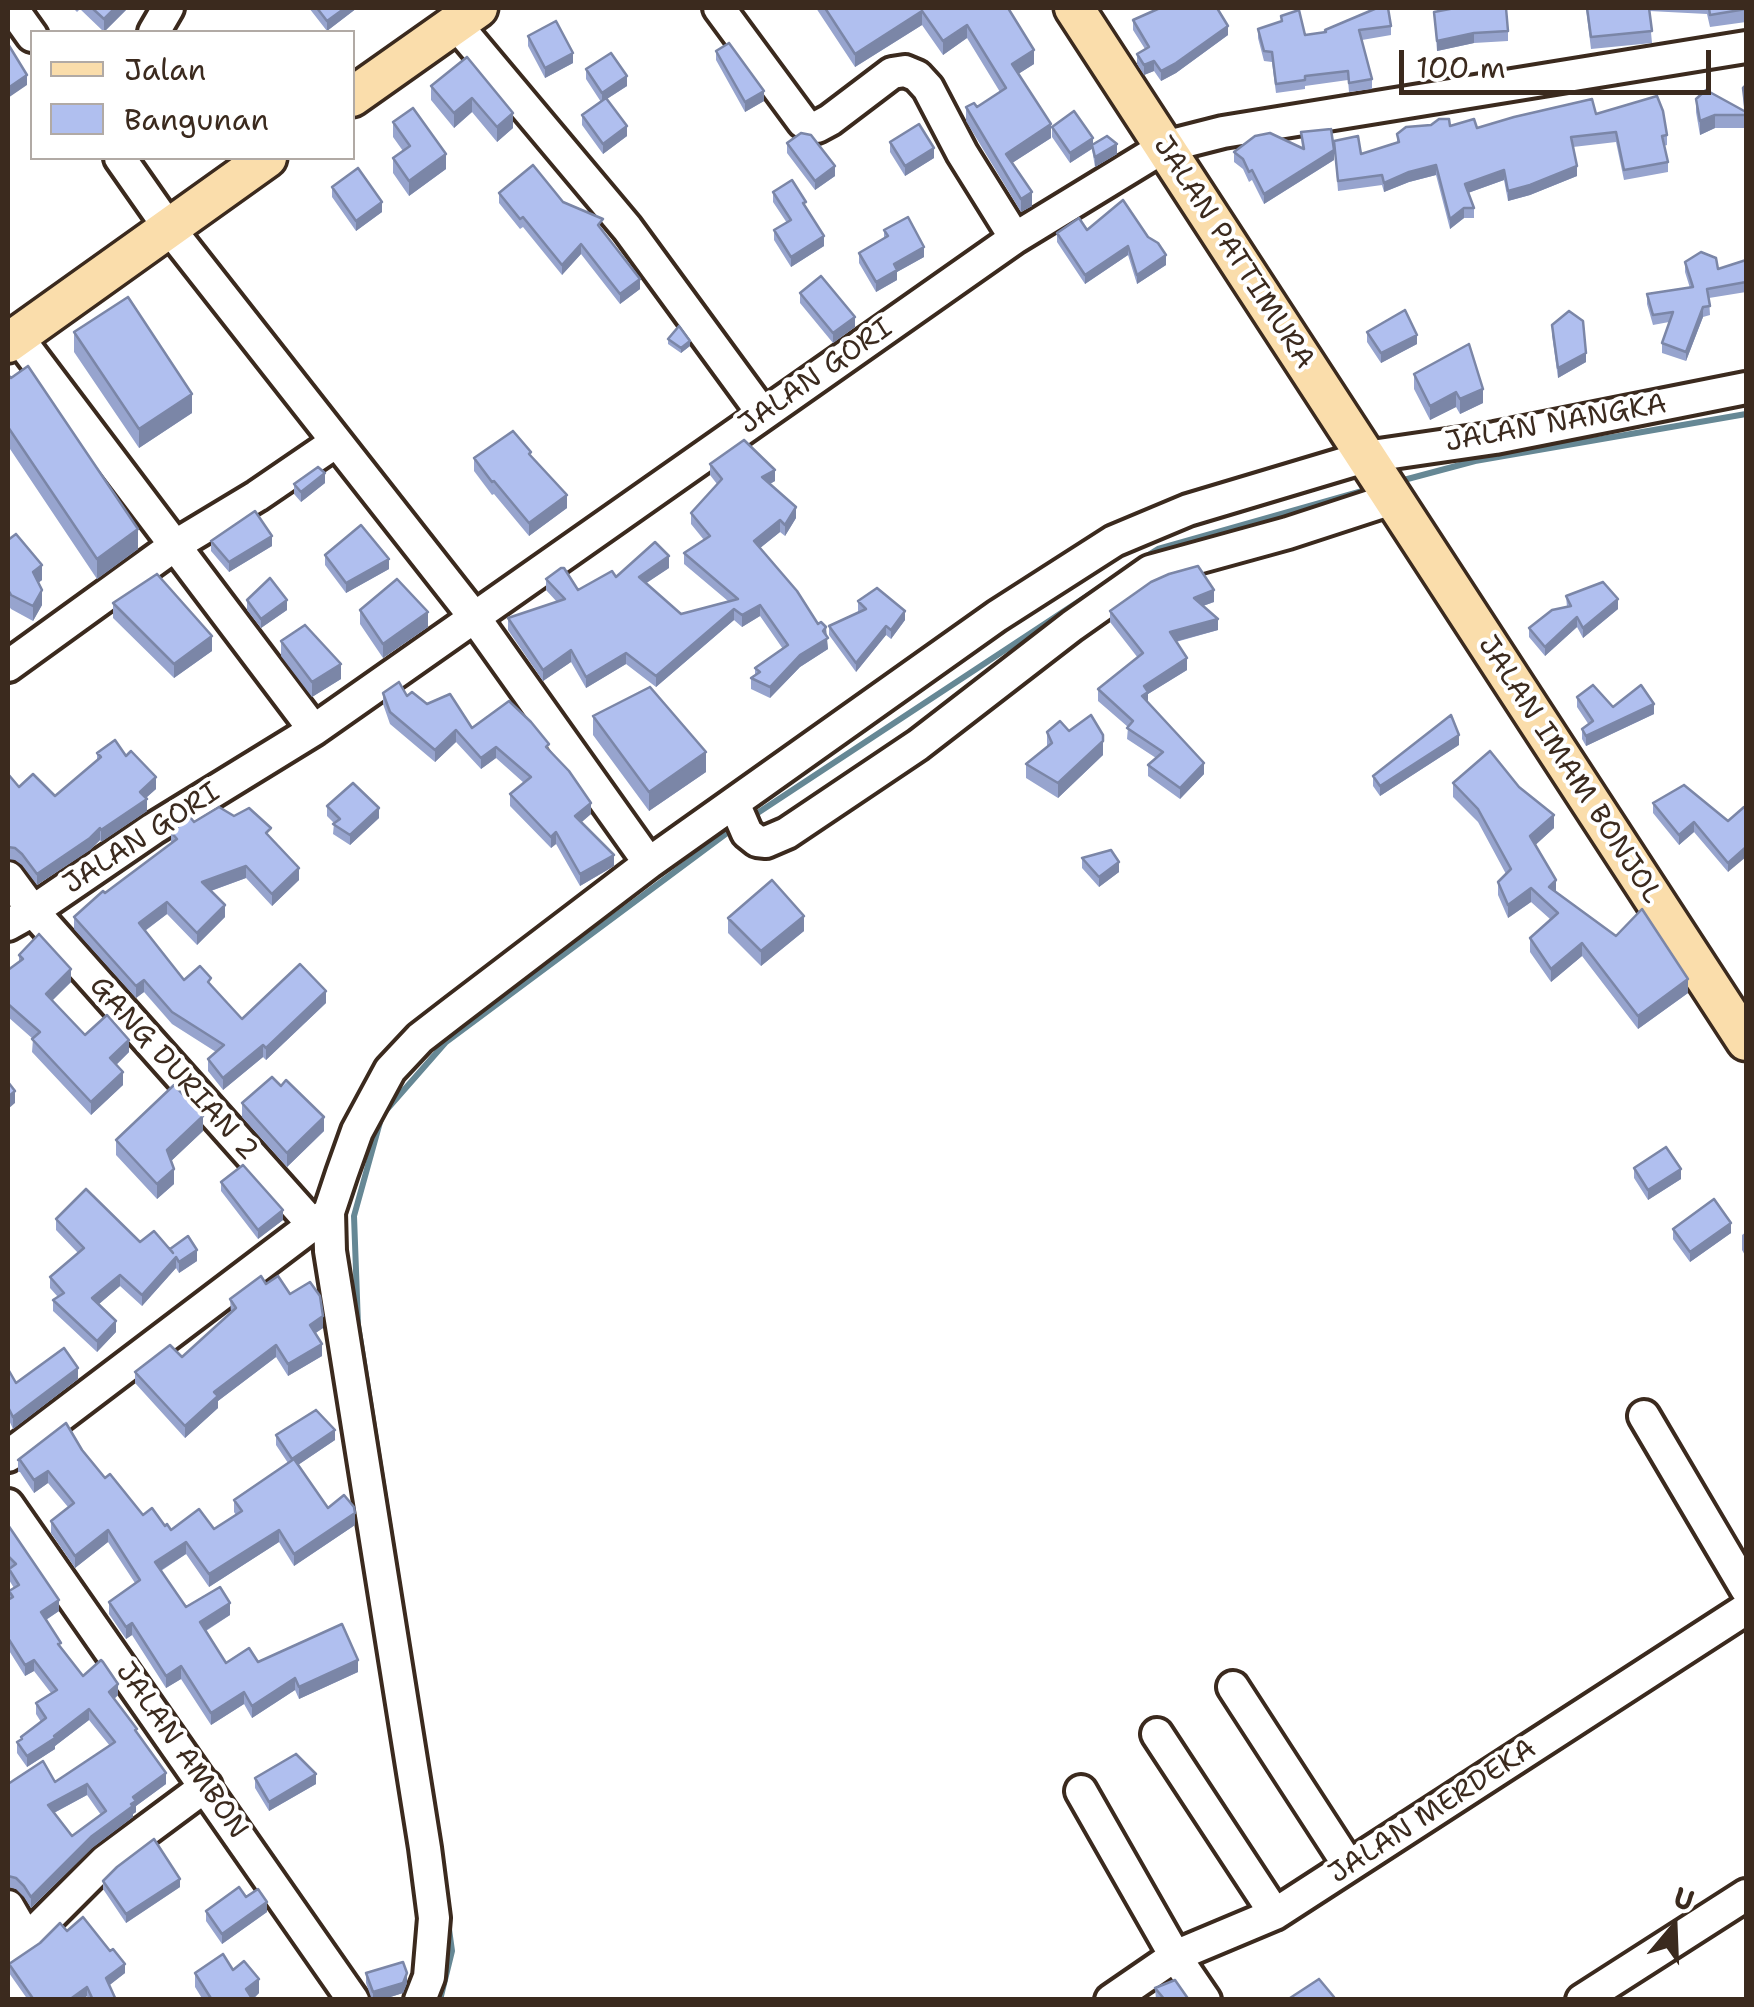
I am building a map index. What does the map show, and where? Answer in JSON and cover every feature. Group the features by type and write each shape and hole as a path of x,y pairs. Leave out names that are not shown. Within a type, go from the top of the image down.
{"main road":[{"name":"JALAN PATTIMURA","path":"1074,8 1391,499"},
{"path":"355,95 467,16"},
{"path":"12,340 264,160"},
{"name":"JALAN IMAM BONJOL","path":"1391,499 1746,1042"}],"street":[{"path":"155,30 168,8"},
{"path":"720,8 808,126 817,128 830,120 892,73 905,71 917,76 928,88 1014,238"},
{"path":"467,16 763,414"},
{"path":"1164,147 1223,132 1746,46"},
{"name":"JALAN GORI","path":"20,918 153,829 314,730 1014,238 1164,147"},
{"path":"121,160 169,228 475,618 649,863"},
{"path":"12,340 314,730"},
{"name":"JALAN NANGKA","path":"321,1219 358,1131 390,1070 420,1038 649,863 739,816 998,616 1069,568 1114,542 1188,510 1366,458 1496,438 1746,388"},
{"path":"8,666 174,546 336,442"},
{"path":"739,816 761,842 787,833 918,745 1150,571 1288,534 1391,499"},
{"name":"GANG DURIAN 2","path":"8,877 20,918 321,1219"},
{"path":"8,1456 321,1219 330,1251 434,1918 428,1977 420,2000"},
{"path":"1644,1416 1746,1589"},
{"name":"JALAN AMBON","path":"8,1505 353,2000"},
{"name":"JALAN MERDEKA","path":"1111,2000 1176,1956 1275,1914 1746,1609"},
{"path":"1233,1687 1349,1866"},
{"path":"1158,1734 1275,1914"},
{"path":"17,1945 105,1861 206,1786"},
{"path":"1081,1790 1205,2000"},
{"path":"1582,2000 1623,1989 1746,1895"},
{"path":"8,1906 17,1945"}],"building":[{"path":"92,8 115,8 104,19"},
{"path":"317,8 345,8 327,21"},
{"path":"825,8 1008,8 1034,50 1012,64 1051,124 1006,154 1032,192 1021,199 966,107 974,103 977,107 1006,88 967,25 943,41 922,11 855,54"},
{"path":"1160,8 1217,8 1228,26 1161,71 1154,61 1144,65 1137,54 1149,47 1133,20"},
{"path":"1377,8 1388,8 1391,26 1359,30 1372,79 1349,83 1348,71 1276,84 1272,52 1264,51 1258,29 1299,10 1305,35 1326,32"},
{"path":"1506,8 1508,31 1437,41 1434,12"},
{"path":"1587,8 1649,8 1652,31 1591,37"},
{"path":"1709,8 1746,8 1746,9 1710,15"},
{"path":"556,21 573,53 545,68 528,36"},
{"path":"729,43 764,91 745,102 716,51"},
{"path":"8,44 27,75 8,88"},
{"path":"611,53 627,76 602,93 586,69"},
{"path":"467,57 513,113 497,127 472,98 454,113 431,86"},
{"path":"1706,90 1746,112 1715,115 1700,121 1696,99"},
{"path":"1657,96 1667,135 1662,136 1668,162 1624,170 1616,132 1571,137 1577,166 1508,191 1504,170 1465,184 1474,208 1464,208 1450,219 1436,165 1384,183 1382,175 1338,181 1334,141 1358,136 1361,154 1399,142 1397,134 1406,127 1431,125 1439,119 1449,119 1450,126 1474,119 1477,128 1592,99 1596,114"},
{"path":"606,98 627,126 603,144 582,115"},
{"path":"413,108 446,154 409,181 393,158 410,146 393,122"},
{"path":"1074,111 1093,138 1070,153 1052,127"},
{"path":"919,124 934,148 905,166 890,142"},
{"path":"1331,129 1334,150 1264,194 1252,170 1249,172 1234,152 1255,136 1270,133 1304,149 1301,132"},
{"path":"801,133 811,135 835,166 815,181 787,143"},
{"path":"1107,136 1117,144 1095,157 1092,145"},
{"path":"533,165 563,202 603,219 598,225 640,279 620,294 581,244 562,265 499,193"},
{"path":"358,168 382,202 356,221 332,187"},
{"path":"792,180 824,236 791,257 774,230 791,220 773,192"},
{"path":"1123,200 1148,237 1166,255 1137,275 1128,246 1085,275 1057,233 1079,218 1087,230"},
{"path":"908,217 924,247 894,264 897,270 876,282 859,253 888,236 884,230"},
{"path":"1701,252 1716,258 1718,269 1746,260 1746,282 1707,289 1710,306 1703,307 1686,352 1662,343 1673,312 1653,315 1647,294 1693,287 1685,262"},
{"path":"821,276 855,317 833,333 800,293"},
{"path":"128,297 192,394 139,429 74,332"},
{"path":"1405,310 1417,335 1381,353 1367,332"},
{"path":"1569,311 1583,321 1586,353 1558,368 1552,325"},
{"path":"679,326 690,341 681,348 668,339"},
{"path":"1469,344 1483,389 1460,399 1456,392 1430,406 1414,374"},
{"path":"28,366 138,529 97,559 8,427 8,375 11,378"},
{"path":"513,431 567,495 529,523 474,458"},
{"path":"744,440 775,470 762,477 796,507 785,525 780,520 754,541 797,591 818,624 826,627 823,631 828,638 800,655 770,687 751,678 760,672 755,668 788,645 760,605 742,615 734,609 656,676 626,653 586,677 571,650 543,670 508,618 565,599 546,579 561,568 578,590 612,571 616,577 655,542 669,556 639,577 681,614 738,599 684,553 710,536 691,513 722,479 710,464"},
{"path":"318,467 325,473 301,492 294,484"},
{"path":"255,511 272,536 229,562 211,541"},
{"path":"361,525 389,559 346,583 325,555"},
{"path":"16,534 42,565 33,572 42,590 33,606 8,590 8,540"},
{"path":"1198,566 1214,590 1194,598 1218,619 1170,632 1187,658 1144,686 1148,692 1142,696 1204,763 1180,788 1148,765 1163,752 1127,728 1133,721 1098,689 1143,653 1110,611 1151,582"},
{"path":"157,574 212,636 174,664 113,603"},
{"path":"270,578 287,600 261,619 247,600"},
{"path":"397,579 428,612 383,644 360,610"},
{"path":"1603,582 1618,599 1583,628 1577,617 1545,647 1529,628 1552,610 1571,606 1566,596"},
{"path":"877,588 905,611 891,630 886,626 856,663 829,626 866,609 858,601"},
{"path":"305,625 341,664 312,682 281,641"},
{"path":"399,682 407,696 412,692 427,704 450,694 472,728 509,701 549,744 546,747 591,803 575,816 614,855 580,874 556,832 551,837 510,794 531,777 496,747 481,758 456,730 435,750 390,712 383,693"},
{"path":"1593,685 1613,707 1641,685 1654,704 1586,736 1582,729 1593,721 1577,697"},
{"path":"650,687 706,752 649,792 593,716"},
{"path":"1091,715 1103,741 1058,783 1026,764 1052,743 1047,732 1060,721 1069,731"},
{"path":"1451,715 1459,735 1380,786 1373,776"},
{"path":"115,740 126,756 131,751 156,777 140,792 147,799 37,874 22,854 8,847 8,774 19,787 33,774 55,796"},
{"path":"1490,751 1519,787 1554,815 1530,836 1556,880 1549,887 1616,936 1642,909 1688,979 1638,1016 1582,943 1551,969 1530,938 1558,913 1531,888 1508,905 1498,882 1511,869 1478,809 1453,783"},
{"path":"353,783 379,808 350,835 333,824 340,819 327,806"},
{"path":"1684,785 1728,821 1744,807 1746,810 1746,847 1728,863 1694,822 1679,835 1653,803"},
{"path":"219,807 234,816 249,808 271,828 266,833 299,868 272,894 246,866 202,882 225,905 197,933 167,902 139,923 184,980 200,966 211,978 208,982 242,1019 300,964 326,991 266,1048 263,1045 223,1078 208,1059 224,1045 172,1012 144,980 136,986 74,917 103,891 177,839 171,832 190,817 194,822"},
{"path":"1111,850 1119,862 1099,877 1082,858"},
{"path":"772,880 804,916 761,951 728,918"},
{"path":"39,934 71,969 46,994 85,1035 107,1015 129,1040 110,1058 123,1072 91,1102 32,1039 40,1032 8,1004 8,970 23,959 19,955"},
{"path":"272,1077 281,1086 286,1080 324,1117 287,1153 242,1103"},
{"path":"174,1085 203,1116 167,1150 174,1169 157,1184 116,1140"},
{"path":"1666,1147 1681,1169 1648,1190 1634,1168"},
{"path":"243,1165 283,1210 258,1230 221,1182"},
{"path":"86,1189 140,1242 154,1231 173,1253 170,1249 188,1236 197,1250 179,1262 176,1257 142,1295 120,1275 92,1298 116,1321 97,1341 53,1300 64,1293 50,1277 84,1248 56,1219"},
{"path":"1714,1199 1731,1223 1690,1252 1673,1229"},
{"path":"261,1276 266,1284 278,1276 290,1294 310,1282 320,1296 323,1316 310,1325 322,1344 288,1364 276,1345 214,1392 218,1396 185,1426 135,1372 170,1345 182,1357 236,1308 230,1299"},
{"path":"64,1348 78,1368 13,1417 8,1407 8,1369 16,1383"},
{"path":"316,1410 335,1430 292,1459 276,1435"},
{"path":"66,1423 105,1478 110,1474 143,1515 152,1508 171,1530 199,1509 214,1529 242,1511 234,1500 294,1459 328,1508 344,1495 355,1513 294,1554 279,1530 209,1574 186,1542 155,1562 186,1607 220,1587 230,1603 200,1622 226,1663 249,1648 258,1662 342,1624 358,1660 299,1687 295,1678 252,1706 244,1692 211,1713 181,1666 166,1676 132,1623 126,1627 109,1602 140,1580 108,1530 75,1556 51,1521 74,1503 48,1471 34,1480 18,1460"},
{"path":"8,1525 59,1600 41,1612 61,1643 58,1644 83,1676 103,1662 118,1684 109,1692 166,1773 133,1797 133,1806 92,1836 31,1897 16,1878 8,1876 8,1784 43,1761 55,1782 115,1742 89,1709 27,1756 17,1742 46,1718 36,1703 57,1690 34,1660 25,1665 8,1638 8,1600 13,1597 9,1591 19,1585 9,1569 16,1564 8,1556","holes":["87,1784 106,1811 72,1836 48,1805"]},
{"path":"296,1754 316,1774 269,1802 255,1778"},
{"path":"154,1839 180,1879 126,1914 103,1881"},
{"path":"239,1887 246,1897 258,1889 267,1902 222,1934 206,1911"},
{"path":"83,1917 125,1964 106,1978 116,2000 93,2000 87,1987 69,2000 34,2000 9,1964 40,1943 60,1923 67,1931"},
{"path":"223,1954 233,1970 244,1961 259,1979 246,1989 253,2000 212,2000 195,1973"},
{"path":"403,1962 407,1973 403,1983 373,1992 366,1973"},
{"path":"1319,1979 1334,1997 1331,2000 1287,2000"},
{"path":"1175,1980 1189,2000 1165,2000 1155,1988"}],"waterway":[{"path":"1400,481 1475,461 1746,414"},
{"path":"1142,559 1158,549 1373,488"},
{"path":"750,818 1128,569"},
{"path":"427,1766 358,1325 354,1216 382,1115 446,1042 735,827"},
{"path":"440,2000 452,1951 448,1922"}]}
